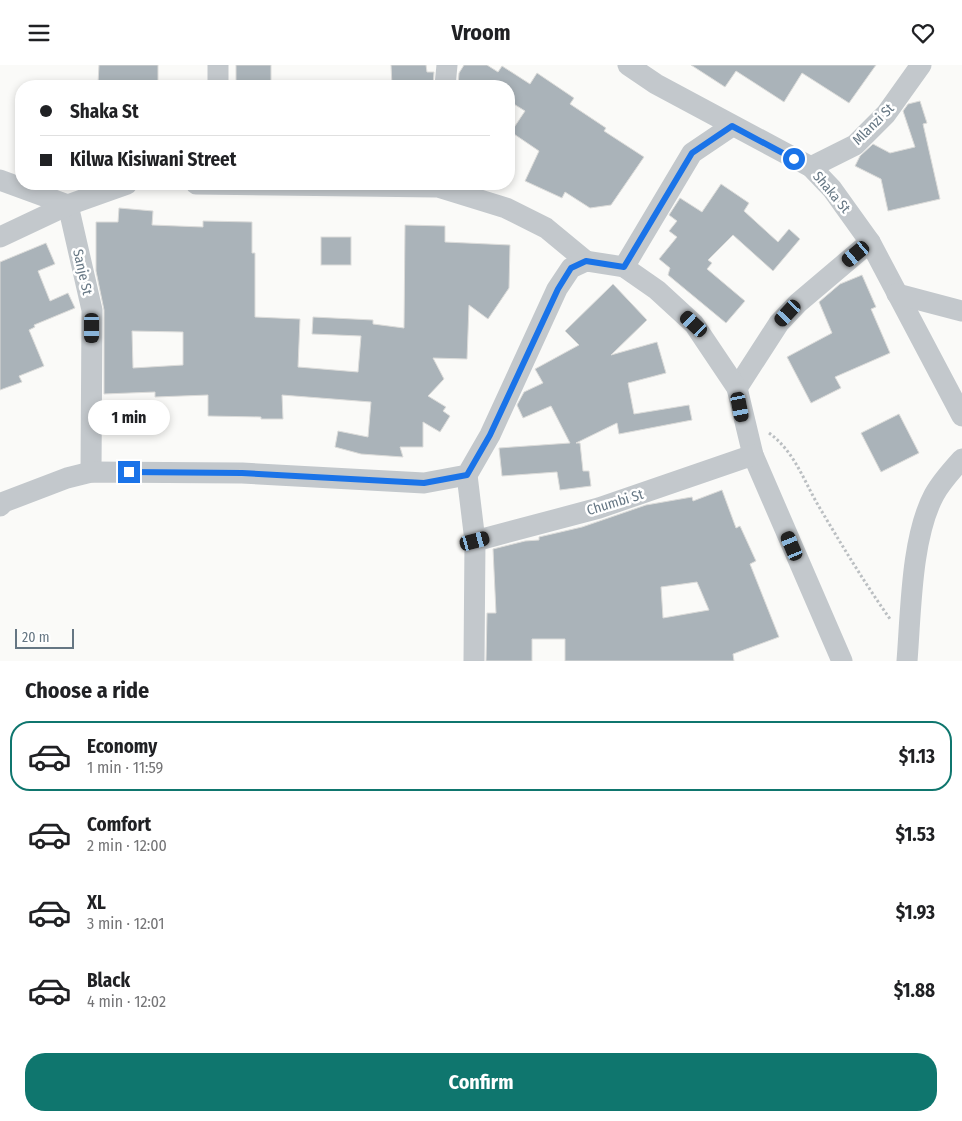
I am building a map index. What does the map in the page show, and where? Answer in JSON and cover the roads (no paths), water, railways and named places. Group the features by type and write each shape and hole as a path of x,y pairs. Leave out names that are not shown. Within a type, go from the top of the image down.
{"street":[{"path":"218,65 218,80"},
{"path":"446,80 447,65"},
{"name":"Shaka St","path":"628,65 656,84 810,167 832,189 870,242 962,416"},
{"name":"Mlanzi St","path":"810,167 855,145 886,114 922,65"},
{"path":"624,267 692,153 732,126"},
{"path":"0,181 15,186"},
{"path":"26,190 68,205"},
{"path":"0,237 68,205 110,190"},
{"path":"450,190 506,208 538,224 586,261 624,267 657,290 694,324 736,388 744,427 753,455 835,659"},
{"name":"Sanje St","path":"68,205 92,310 91,472"},
{"path":"736,388 779,323 798,303 870,242"},
{"path":"474,661 475,541 467,475 490,435 558,289 571,268 586,261"},
{"path":"898,294 962,311"},
{"name":"Chumbi St","path":"475,541 599,508 753,455"},
{"path":"908,653 918,540 934,496 951,471 962,459"},
{"path":"0,506 4,502 67,478 91,472 242,473 424,483 467,475"}]}
